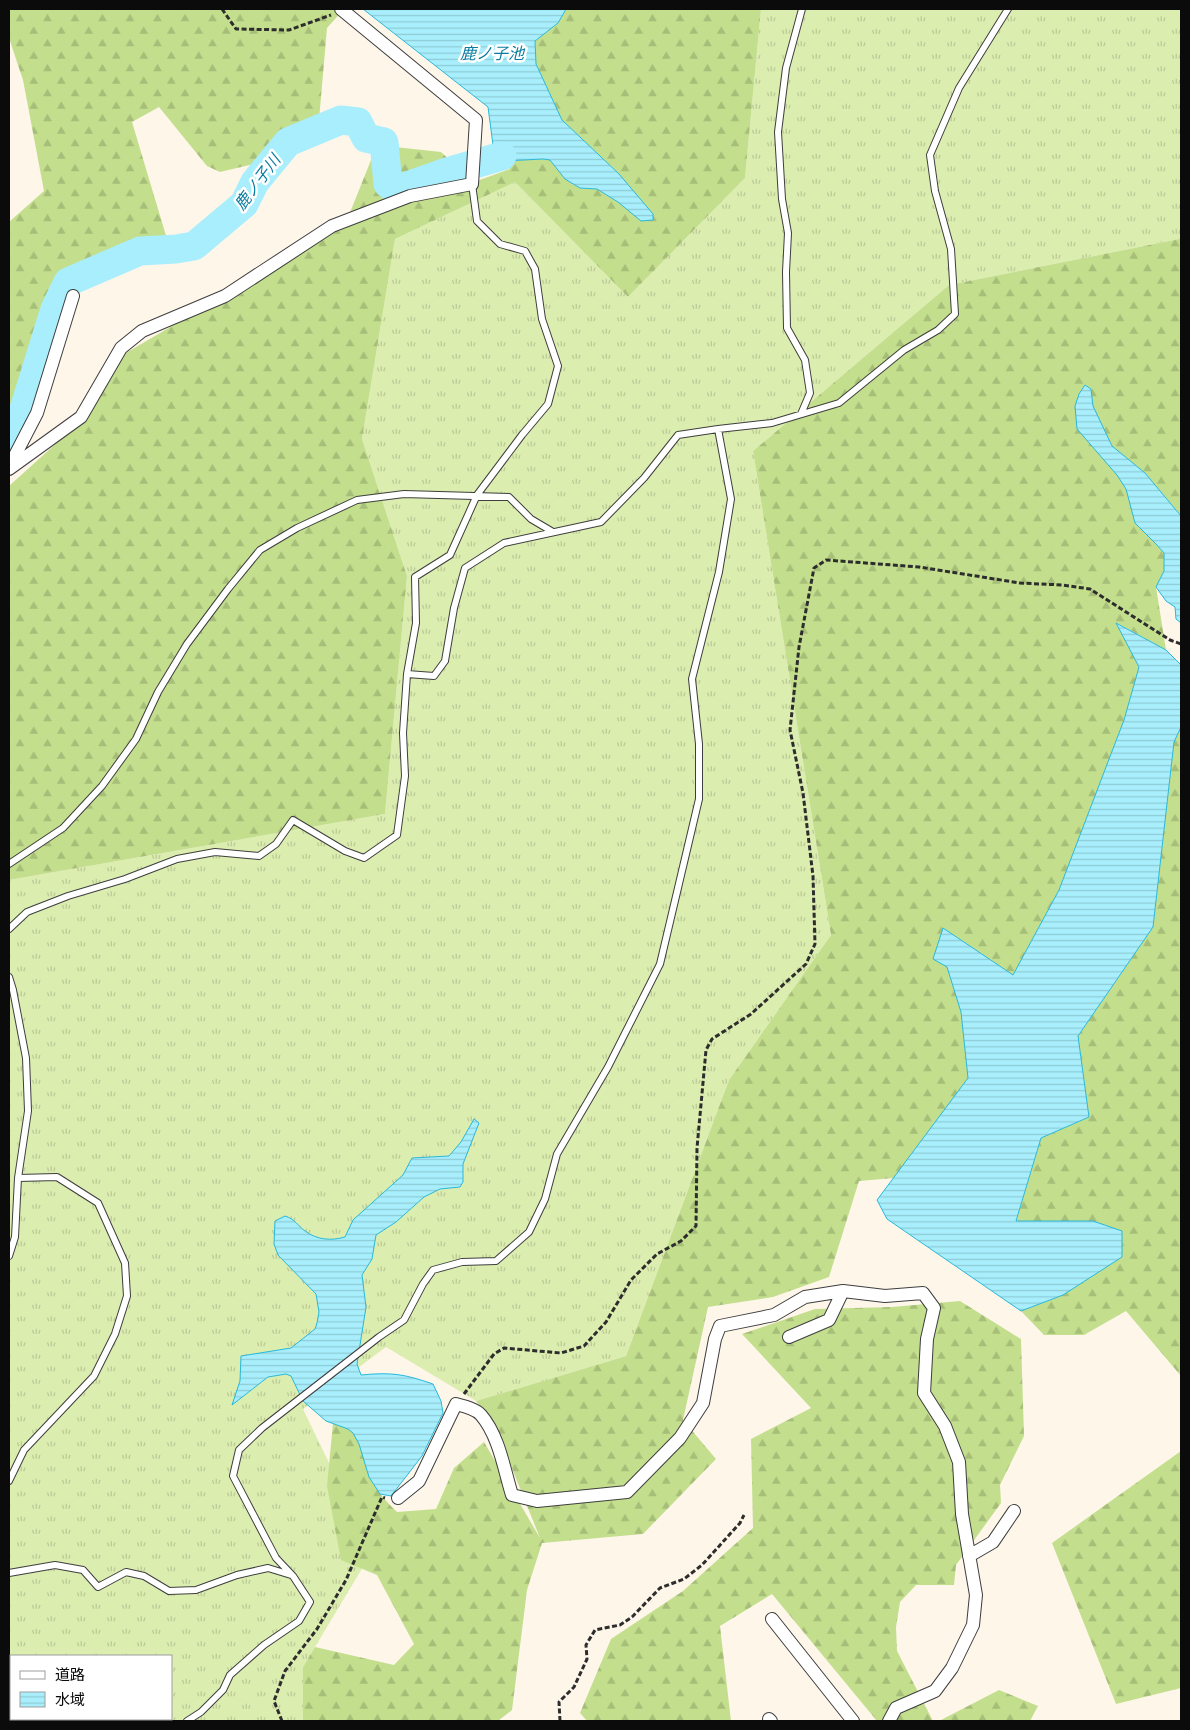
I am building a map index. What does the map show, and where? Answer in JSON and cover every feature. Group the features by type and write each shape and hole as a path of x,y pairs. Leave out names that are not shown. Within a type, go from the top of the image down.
{"street":[{"path":"9,468 81,417 121,348 142,331 225,296 332,226 410,196 472,184 476,120 342,10"},
{"path":"9,468 37,413 73,296"},
{"path":"789,1337 829,1320 843,1292"},
{"path":"398,1498 419,1481 456,1404 480,1413 485,1421 494,1436 512,1495 537,1501 628,1492 680,1438 703,1403 715,1339 720,1326 774,1315 805,1297 843,1292 885,1296 923,1293 934,1308 927,1339 924,1393 944,1426 959,1462 962,1514 976,1595 973,1625 952,1668 935,1691 896,1708 889,1721"},
{"path":"969,1556 993,1542 1014,1511"},
{"path":"772,1619 853,1721"}],"lane":[{"path":"801,414 810,393 806,360 787,328 786,272 788,233 782,199 778,132 786,68 802,9"},
{"path":"407,674 434,676 445,661 454,608 464,568 504,543 601,522 644,478 678,436 772,423 839,403 904,350 938,330 955,314 950,249 935,191 930,155 959,88 1008,9"},
{"path":"9,929 27,912 68,896 125,879 177,859 215,852 258,856 276,844 293,820 345,851 364,858 397,835 405,776 403,733 407,674 416,622 415,577 450,555 477,495 548,404 558,366 542,319 536,269 525,251 500,244 477,221 472,184"},
{"path":"187,1721 201,1712 223,1690 230,1675 236,1669 264,1645 299,1621 310,1602 294,1576 276,1558 233,1476 239,1450 270,1422 379,1337 404,1320 423,1284 433,1270 462,1262 496,1260 529,1232 545,1198 557,1154 608,1066 660,964 699,799 699,744 692,679 719,572 731,499 718,429"},
{"path":"9,864 63,828 102,786 136,739 158,692 187,644 260,550 297,528 358,500 404,494 509,497 531,519 553,532"},
{"path":"9,977 14,990 26,1058 28,1111 18,1178 15,1237 9,1256"},
{"path":"9,1481 24,1450 94,1376 115,1334 127,1296 125,1263 98,1203 56,1177 18,1178"},
{"path":"9,1573 55,1565 83,1570 98,1587 126,1572 144,1576 169,1591 196,1590 268,1568 294,1576"}],"path":[{"path":"222,9 236,29 280,30 289,30 342,10"},
{"path":"456,1404 494,1354 504,1348 561,1353 584,1346 606,1322 636,1274 657,1254 681,1241 696,1226 697,1148 706,1050 712,1039 751,1014 806,964 815,944 811,858 803,794 790,730 799,647 814,568 826,560 910,566 1020,583 1062,585 1090,589 1170,640 1181,644"},
{"path":"282,1721 274,1701 285,1671 317,1629 346,1580 382,1497 398,1498"},
{"path":"560,1721 558,1702 574,1687 587,1659 586,1645 595,1630 620,1625 632,1617 660,1588 684,1579 702,1565 740,1523 744,1515"}],"green space":[{"path":"9,9 344,9 327,28 319,120 258,163 220,172 207,166 159,107 132,122 170,249 59,291 9,409 9,222 44,191 23,80 9,38"},
{"path":"566,9 761,9 745,178 628,297 515,182 395,239 362,439 407,576 385,814 9,880 9,486 91,412 124,354 345,225 377,145 441,152 474,182 510,169 504,161 550,160 565,179 580,188 597,189 618,202 619,174 562,120 536,64 535,41 558,23"},
{"path":"761,9 1181,9 1181,236 1179,239 949,285 753,451 831,935 729,1080 626,1356 476,1401 386,1347 303,1409 372,1552 303,1667 303,1721 9,1721 9,880 385,814 407,576 362,439 395,239 515,182 628,297 745,178"},
{"path":"1181,236 1181,516 1145,473 1112,446 1092,406 1091,389 1085,385 1079,394 1117,475 1126,489 1135,523 1164,553 1164,571 1156,587 1166,650 1117,623 1139,667 1124,720 1059,890 1013,975 943,928 947,967 961,1012 968,1078 894,1178 859,1181 829,1277 773,1297 708,1307 683,1420 716,1459 643,1534 542,1543 527,1590 512,1710 498,1721 303,1721 303,1667 315,1647 394,1665 414,1644 377,1575 341,1560 327,1486 333,1423 346,1428 357,1438 370,1478 386,1501 397,1512 436,1509 454,1468 484,1442 540,1538 499,1436 476,1401 626,1356 729,1080 831,935 753,451 949,285 1179,239"},
{"path":"1181,727 1181,1376 1126,1311 1084,1335 1044,1335 1021,1311 1063,1295 1016,1222 1041,1138 1089,1117 1078,1036 1153,927 1174,742"},
{"path":"960,1301 1021,1339 1024,1436 1000,1485 1001,1503 956,1565 954,1585 916,1585 900,1602 896,1627 897,1651 933,1721 877,1721 772,1594 720,1626 731,1721 587,1721 580,1713 611,1639 683,1591 753,1528 751,1439 811,1408 742,1334 815,1309 892,1307"},
{"path":"1181,1451 1181,1688 1116,1704 1052,1543"},
{"path":"999,1690 1038,1706 1030,1721 939,1721"}],"water":[{"name":"鹿ノ子池","path":"363,9 566,9 558,23 535,41 536,64 562,120 619,174 653,214 653,220 641,221 618,202 597,189 580,188 565,179 550,160 504,161 498,163 495,168 467,172 460,159 493,145 488,107"},
{"path":"1085,385 1091,389 1093,406 1112,446 1145,473 1181,516 1181,623 1176,619 1175,607 1166,601 1156,587 1164,571 1164,553 1135,523 1126,489 1117,475 1077,429 1075,406 1079,394"},
{"path":"1116,623 1166,650 1181,665 1181,727 1174,742 1153,927 1078,1036 1089,1117 1041,1138 1016,1221 1093,1221 1122,1231 1122,1257 1063,1295 1021,1311 887,1219 877,1200 968,1078 961,1012 947,967 933,959 943,928 1013,975 1059,890 1124,720 1139,667"},
{"path":"474,1119 479,1123 463,1164 463,1182 460,1187 440,1189 424,1197 396,1222 376,1235 372,1259 362,1275 366,1307 357,1364 361,1375 398,1375 433,1384 441,1401 443,1413 422,1456 391,1496 380,1494 369,1477 359,1444 353,1433 348,1429 326,1421 303,1401 291,1376 286,1374 268,1377 232,1405 240,1381 241,1356 291,1348 315,1329 317,1323 319,1312 316,1294 278,1255 274,1244 275,1221 285,1216 305,1231 319,1238 335,1239 345,1237 353,1220 403,1175 412,1158 449,1156 461,1142"}],"waterway":[{"name":"鹿ノ子川","path":"9,441 24,409 55,309 68,282 140,251 194,246 244,204 255,182 288,142 341,120 358,122 366,138 384,142 388,184 396,190 447,172 502,156"}]}
